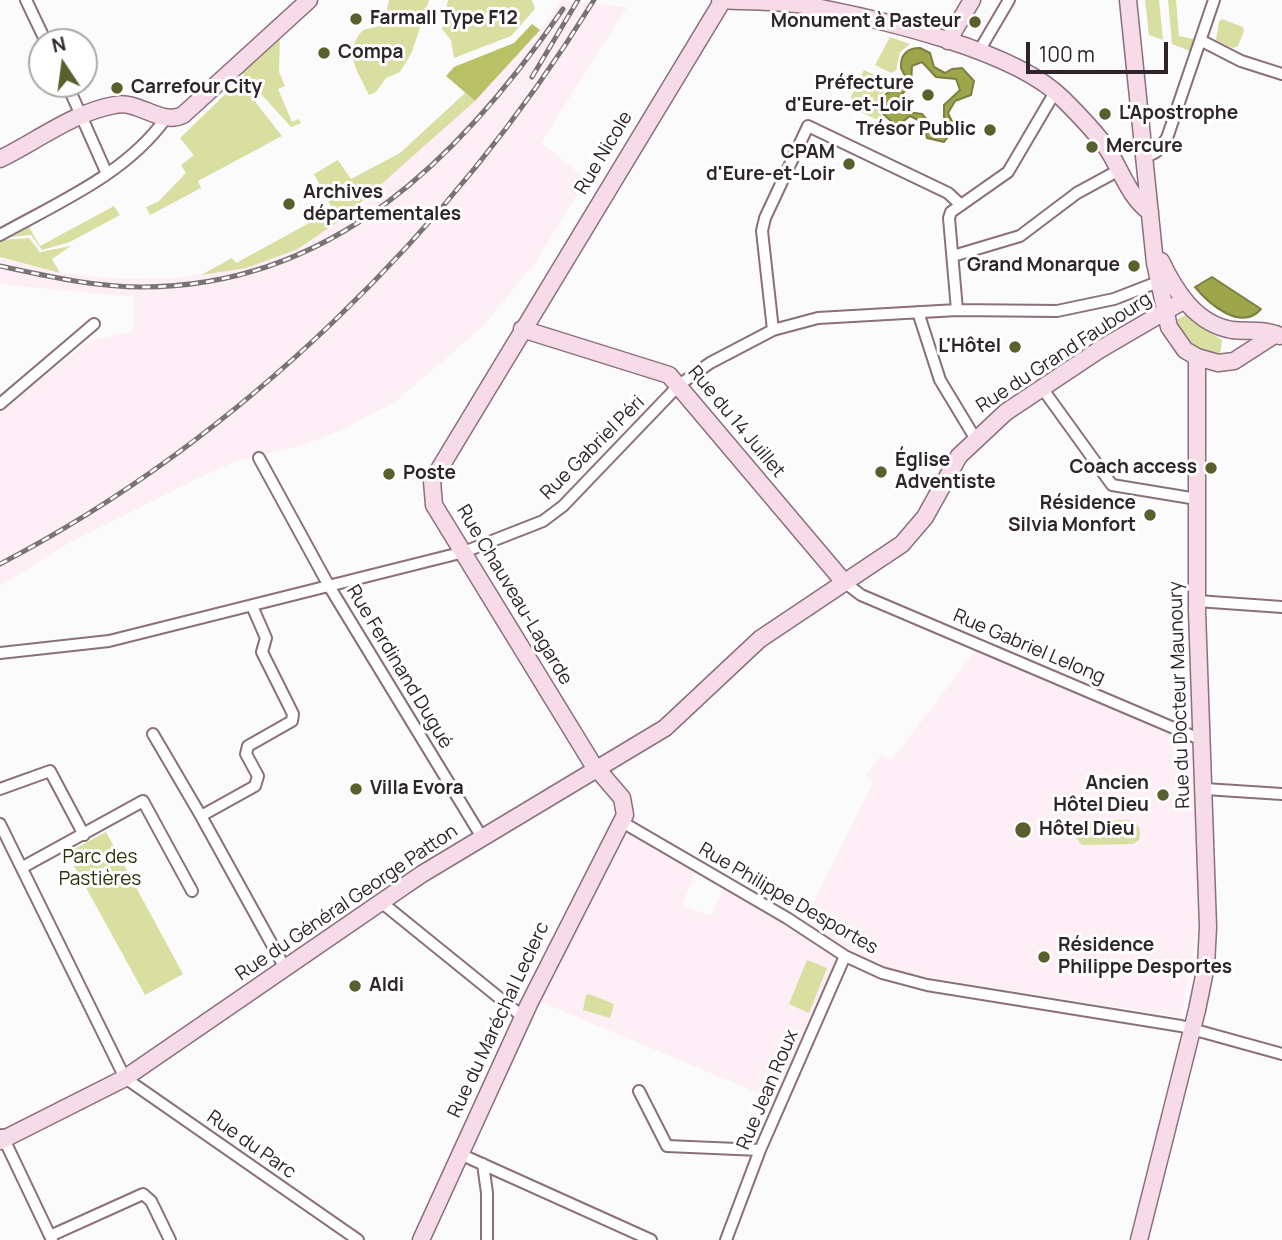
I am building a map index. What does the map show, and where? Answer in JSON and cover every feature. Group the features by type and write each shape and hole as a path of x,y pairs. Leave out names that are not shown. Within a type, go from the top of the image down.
{"main road":[{"path":"0,159 82,116 118,104 136,105 166,118 183,116 309,0"},
{"path":"293,15 320,0"},
{"path":"722,0 809,6 948,41 979,51 1024,72 1055,92 1094,133 1121,169 1139,205 1150,212"},
{"name":"Rue Nicole","path":"522,329 722,0"},
{"path":"948,41 972,0"},
{"path":"1128,0 1158,282 1165,311 1177,340 1197,358 1218,363 1234,361 1279,335"},
{"path":"1156,251 1184,301 1208,321 1236,330 1262,330 1279,335"},
{"name":"Rue du Grand Faubourg","path":"597,771 666,728 760,639 902,544 925,517 959,456 975,438 1042,388 1184,301"},
{"name":"Rue du 14 Juillet","path":"522,329 663,372 680,385 844,582"},
{"name":"Rue Chauveau-Lagarde","path":"522,329 432,481 435,505 597,771 617,791"},
{"path":"1234,361 1236,330"},
{"name":"Rue du Docteur Maunoury","path":"1139,1240 1206,966 1208,927 1205,789 1197,601 1197,358"},
{"path":"615,761 617,791 625,806 622,822"},
{"name":"Rue du Général George Patton","path":"1,1138 125,1078 381,902 597,771"},
{"name":"Rue du Maréchal Leclerc","path":"421,1240 523,1017 589,881 622,822"}],"street":[{"path":"26,0 39,28"},
{"path":"979,51 1009,0"},
{"path":"1144,158 1164,144 1202,41 1214,0"},
{"path":"1202,41 1241,61 1282,74"},
{"path":"957,310 949,218 961,205 1008,172 1055,92"},
{"path":"74,98 107,174"},
{"path":"0,235 107,174 150,139 166,118"},
{"path":"773,330 762,231 765,218 808,126 948,194 961,205"},
{"path":"953,256 1020,236 1077,193 1121,169"},
{"name":"Rue Gabriel Péri","path":"0,653 109,641 464,552 543,521 563,506 680,385 710,363 773,330 818,318 957,310 1057,311 1114,299 1158,282"},
{"path":"918,312 940,380 975,438"},
{"path":"0,404 94,324"},
{"path":"1042,388 1112,485 1197,499"},
{"name":"Rue Ferdinand Dugué","path":"259,458 329,586 483,839"},
{"name":"Rue Gabriel Lelong","path":"844,582 861,595 1202,740"},
{"path":"1197,601 1282,607"},
{"path":"201,816 255,786 258,776 246,754 248,746 292,721 293,714 262,652 266,638 252,606"},
{"path":"153,734 285,968"},
{"path":"0,789 50,771 84,835"},
{"path":"1205,789 1282,794"},
{"path":"23,867 143,801 192,891"},
{"name":"Rue Philippe Desportes","path":"622,822 775,911 845,956 882,973 928,985 1191,1029 1282,1054"},
{"path":"0,824 125,1078"},
{"path":"381,902 523,1017"},
{"name":"Rue Jean Roux","path":"726,1240 760,1150 845,956"},
{"name":"Rue du Parc","path":"125,1078 358,1240"},
{"path":"639,1091 667,1146 760,1150"},
{"path":"1,1138 51,1238 143,1194 151,1201 170,1240"},
{"path":"460,1154 651,1240"},
{"path":"483,1164 487,1193 487,1240"}],"shaded area":[{"path":"561,0 627,7 541,142 586,180 535,263 482,327 396,401 342,430 299,446 236,461 198,478 71,542 0,586 0,411 88,342 133,331 134,297 0,284 0,258 60,273 109,278 168,279 246,268 296,250 341,220 475,101 540,30"},
{"path":"532,24 540,30 475,101 446,76 454,67 514,43"},
{"path":"920,48 930,53 934,67 945,73 962,68 974,81 971,95 955,101 948,113 955,128 944,142 927,138 922,122 910,116 901,123 893,123 880,111 883,96 892,90 901,90 906,78 901,68 905,53","holes":["922,62 936,77 956,79 960,90 944,105 944,124 933,127 922,114 900,111 895,101 911,85 912,66"]},
{"path":"1212,277 1261,309 1244,318 1226,313 1208,301 1195,287"},
{"name":"Hôtel Dieu","path":"975,651 1189,742 1193,748 1198,928 1181,1017 932,978 893,969 855,953 803,923 873,782 866,776 882,754 892,760"},
{"path":"628,833 695,872 682,906 711,916 723,889 832,952 835,962 778,1101 541,1002 575,921 620,835"}],"green space":[{"path":"389,0 429,0 412,52 400,72 386,78 376,92 369,95 354,62 354,46 363,30 384,25"},
{"path":"448,0 532,0 535,9 511,36 454,58 451,40 442,29"},
{"path":"1145,0 1159,0 1163,40 1149,35"},
{"path":"1168,0 1176,0 1179,36 1198,40 1195,53 1172,44"},
{"path":"1222,19 1243,27 1238,46 1233,48 1216,40 1219,21"},
{"path":"280,36 279,72 285,86 278,89 292,122 299,119 301,123 291,127 241,72"},
{"path":"890,37 910,44 900,52 896,71 891,73 875,65"},
{"path":"864,70 890,82 876,104 884,123 857,110 851,97"},
{"path":"239,81 282,136 198,181 201,188 150,215 146,207 158,202 186,173 181,165 194,155 180,138"},
{"path":"465,93 475,101 341,220 296,250 246,268 201,275 232,258 236,263 333,210 314,174 338,160 351,179 400,153"},
{"path":"114,206 120,215 70,242 42,250 31,235 11,237 29,227 40,246"},
{"path":"29,238 40,252 71,246 52,259 60,273 0,257 0,240"},
{"path":"1187,314 1195,323 1222,340 1220,357 1199,349 1183,334 1174,321"},
{"path":"1129,820 1140,830 1139,840 1133,844 1082,845 1074,835 1075,827 1083,821"},
{"name":"Parc des Pastières","path":"106,832 183,974 145,995 67,853"},
{"path":"807,960 827,968 809,1013 789,1004"},
{"path":"586,995 614,1004 610,1018 583,1010"}],"railway":[{"path":"532,77 578,0"},
{"path":"0,564 89,513 174,455 256,391 334,321 407,246 475,167 538,85 594,0"},
{"path":"0,266 88,283 142,287 211,281 274,264 333,238 386,203 436,162 524,63 563,9"}],"place":[{"name":"Farmall Type F12","path":"356,19"},
{"name":"Monument à Pasteur","path":"975,22"},
{"name":"Compa","path":"324,53"},
{"name":"Carrefour City","path":"117,88"},
{"name":"Préfecture d'Eure-et-Loir","path":"928,95"},
{"name":"L'Apostrophe","path":"1105,114"},
{"name":"Trésor Public","path":"990,130"},
{"name":"Mercure","path":"1092,147"},
{"name":"CPAM d'Eure-et-Loir","path":"849,164"},
{"name":"Archives départementales","path":"289,204"},
{"name":"Grand Monarque","path":"1134,266"},
{"name":"L'Hôtel","path":"1015,347"},
{"name":"Coach access","path":"1211,468"},
{"name":"Église Adventiste","path":"881,472"},
{"name":"Poste","path":"389,474"},
{"name":"Résidence Silvia Monfort","path":"1150,515"},
{"name":"Villa Evora","path":"356,789"},
{"name":"Ancien Hôtel Dieu","path":"1163,795"},
{"name":"Hôtel Dieu","path":"1023,830"},
{"name":"Résidence Philippe Desportes","path":"1044,957"},
{"name":"Aldi","path":"355,986"}]}
